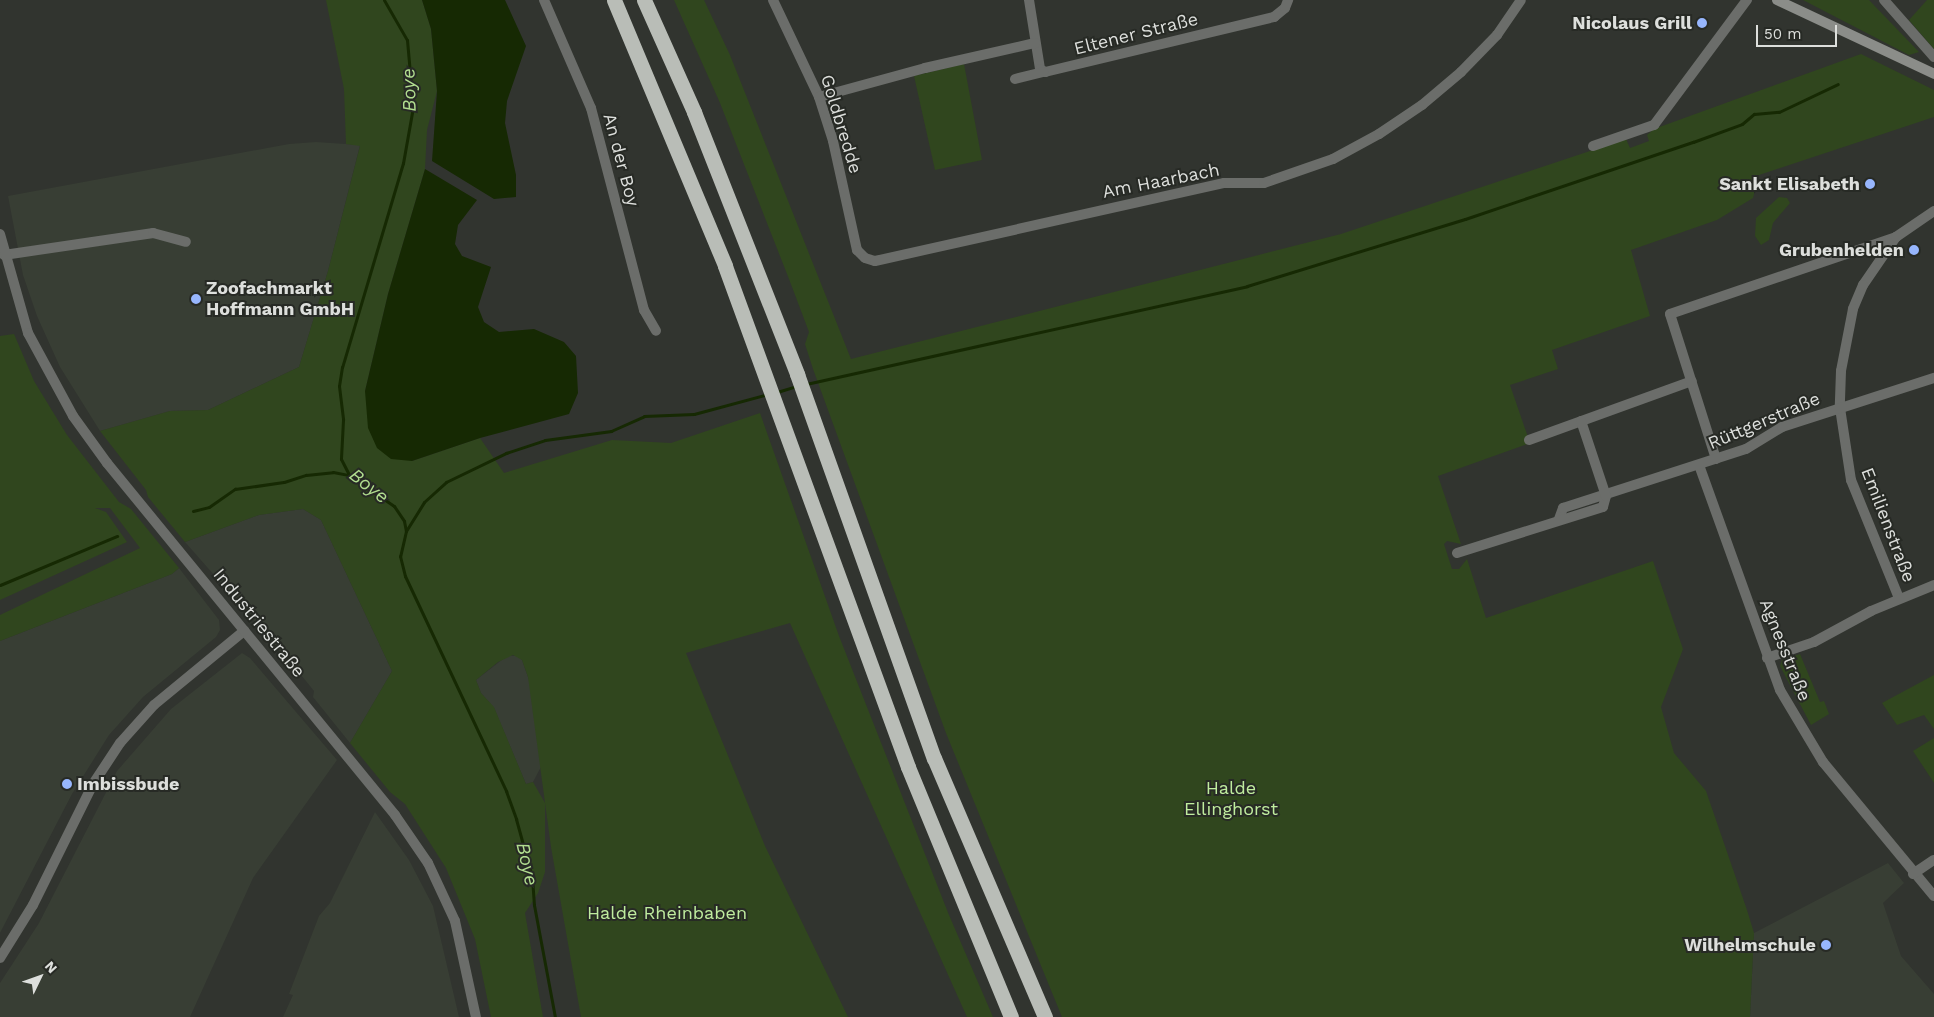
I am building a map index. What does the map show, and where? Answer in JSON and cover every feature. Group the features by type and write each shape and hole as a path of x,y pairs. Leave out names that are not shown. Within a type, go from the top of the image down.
{"highway":[{"path":"614,0 693,185 770,384 912,776 1011,1017"},
{"path":"644,0 711,154 797,374 934,758 1045,1017"}],"main road":[{"path":"1777,0 1934,74"}],"street":[{"name":"An der Boy","path":"544,0 591,108 644,310 656,331"},
{"name":"Goldbredde","path":"773,0 819,97 833,141 857,250 868,259"},
{"path":"1029,0 1035,43 1042,72"},
{"name":"Eltener Straße","path":"1015,79 1274,17 1285,8 1288,0"},
{"name":"Am Haarbach","path":"868,259 879,260 1224,183 1264,183 1332,159 1379,134 1422,105 1491,41 1522,0"},
{"path":"1593,146 1654,125 1748,0"},
{"path":"1884,0 1934,57"},
{"path":"819,97 924,68 1035,43"},
{"path":"1716,459 1670,314 1896,237 1934,211"},
{"name":"Industriestraße","path":"0,234 4,255 28,333 73,416 244,631 379,794 412,839 444,894 461,944 476,1017"},
{"path":"4,255 153,234 186,242"},
{"name":"Emilienstraße","path":"1896,237 1863,285 1853,309 1841,371 1840,408 1851,480 1899,598"},
{"name":"Rüttgerstraße","path":"1457,553 1559,519 1565,521 1603,507 1606,496 1746,449 1782,427 1934,378"},
{"path":"1529,440 1692,381"},
{"path":"1580,421 1606,496"},
{"name":"Agnesstraße","path":"1699,465 1780,690 1823,762 1913,874 1934,896"},
{"path":"1767,658 1814,642 1899,598 1934,585"},
{"path":"0,958 33,904 98,776 120,743 154,705 244,631"},
{"path":"1913,874 1934,860"}],"shaded area":[{"path":"422,0 505,0 526,46 507,101 505,123 516,175 516,197 494,199 432,161 437,91 431,29"},
{"path":"316,142 360,145 328,271 299,367 208,410 170,411 100,431 60,367 37,316 23,275 8,196 289,144"},
{"path":"425,169 477,200 458,225 455,244 462,256 491,267 478,307 484,322 499,332 534,329 564,342 576,356 578,393 569,414 480,438 412,461 391,459 377,448 368,428 365,391 388,294"},
{"path":"303,509 321,520 392,671 350,743 313,697 314,691 293,665 185,542 259,515"},
{"path":"179,568 219,620 220,630 216,637 143,697 109,735 72,794 0,933 0,641 172,574"},
{"path":"242,653 250,658 337,760 253,878 190,1017 0,1017 0,983 39,923 117,771 171,709"},
{"path":"507,656 518,656 522,660 552,746 533,782 526,784 494,708 481,693 476,680"},
{"path":"375,812 409,860 433,906 459,1017 283,1017 293,995 289,994 319,916 330,903"},
{"name":"Wilhelmschule","path":"1888,863 1904,883 1883,903 1901,956 1934,994 1934,1017 1750,1017 1754,933"}],"green space":[{"name":"Halde Rheinbaben","path":"326,0 422,0 431,29 437,91 427,130 425,169 388,294 365,391 412,461 480,438 504,473 612,440 671,443 760,413 839,636 949,915 993,1017 967,1017 790,623 686,653 765,846 848,1017 581,1017 551,847 528,677 522,660 513,655 498,662 476,680 481,693 494,707 526,784 533,782 545,803 545,872 538,893 525,913 543,1017 491,1017 475,939 446,868 405,804 390,792 350,743 392,671 321,520 303,509 259,515 185,542 148,497 146,490 100,431 170,411 208,410 299,367 328,271 360,146 346,144 344,89"},
{"name":"Halde Ellinghorst","path":"674,0 704,0 730,55 851,359 1341,234 1626,139 1630,148 1649,141 1647,135 1654,129 1861,54 1934,90 1934,117 1759,175 1753,198 1717,220 1631,250 1650,316 1552,350 1558,369 1510,385 1530,443 1438,476 1461,544 1447,541 1444,544 1452,569 1459,569 1467,559 1486,618 1653,561 1683,649 1661,707 1674,753 1706,791 1754,933 1750,1017 1062,1017 946,733 813,369 805,344 809,332 789,279 720,103"},
{"path":"1803,0 1869,0 1919,52 1909,55"},
{"path":"1927,0 1934,0 1934,49 1909,20"},
{"path":"964,64 982,160 935,170 914,76"},
{"path":"1779,197 1787,198 1790,203 1773,223 1769,240 1761,245 1755,236 1756,218"},
{"path":"14,334 34,381 67,435 119,502 131,509 179,568 172,574 0,641 0,615 140,548 110,508 95,508 106,512 127,542 0,600 0,336"},
{"path":"1800,654 1820,702 1824,701 1829,714 1811,725 1780,666 1782,660"},
{"path":"1934,675 1934,729 1924,715 1897,725 1882,703"},
{"path":"1934,738 1934,783 1913,751"}],"waterway":[{"name":"Boye","path":"384,0 407,40 413,107 403,163 342,367 339,386 343,420 341,459 349,475 394,506 404,521 406,531 400,556 405,576 506,791 516,819 532,877 534,905 555,1017"},
{"path":"806,384 1247,286 1465,219 1693,142 1742,124 1754,114 1779,112 1838,84"},
{"path":"777,392 797,386"},
{"path":"406,531 424,502 446,482 506,453 545,440 611,431 644,416 694,414 768,394"},
{"path":"193,511 209,507 235,489 284,482 306,475 333,472 348,475"},
{"path":"0,585 117,536"}],"place":[{"name":"Nicolaus Grill","path":"1702,23"},
{"name":"Sankt Elisabeth","path":"1870,184"},
{"name":"Grubenhelden","path":"1914,250"},
{"name":"Zoofachmarkt Hoffmann GmbH","path":"196,299"},
{"name":"Imbissbude","path":"67,784"},
{"name":"Wilhelmschule","path":"1826,945"}]}
